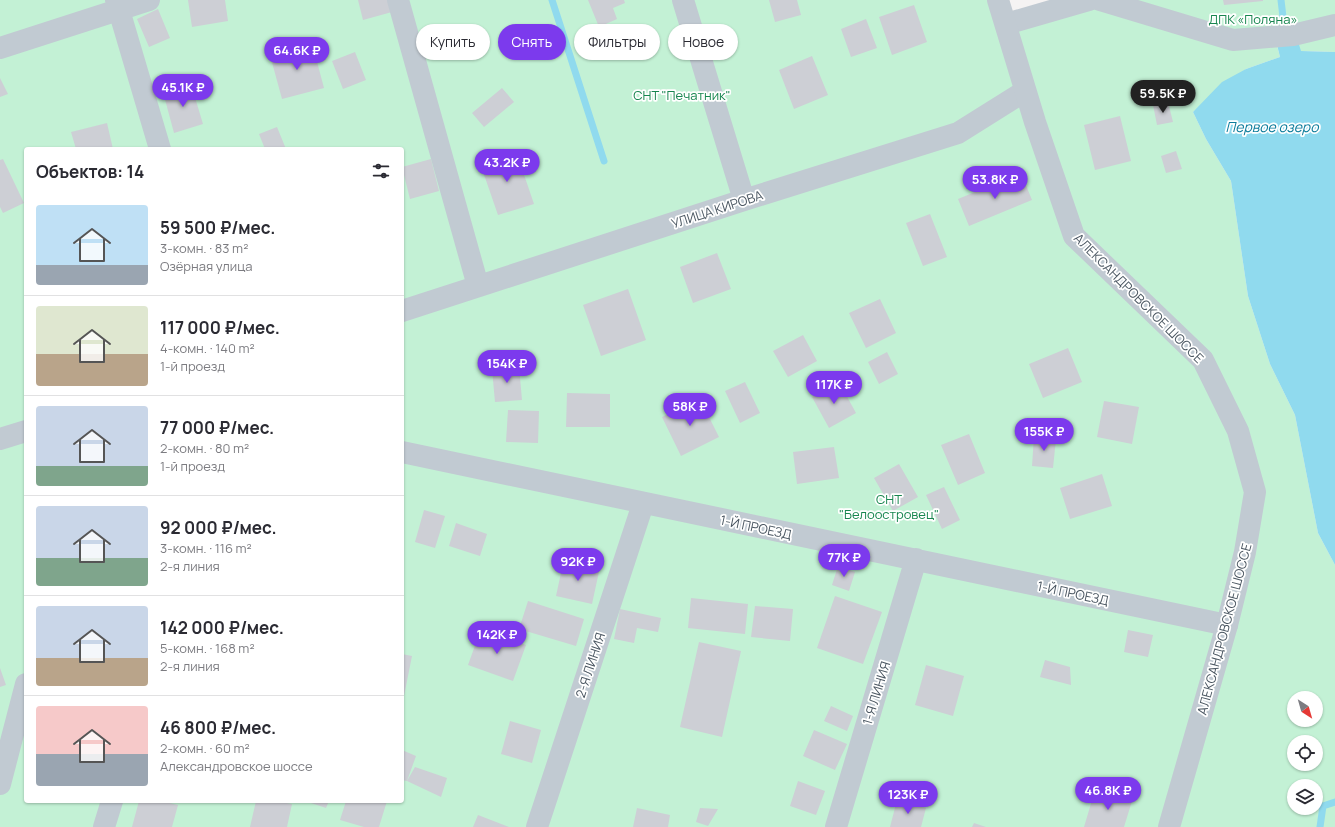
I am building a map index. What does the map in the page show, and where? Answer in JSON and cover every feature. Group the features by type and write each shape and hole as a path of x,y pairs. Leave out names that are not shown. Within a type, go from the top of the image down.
{"street":[{"path":"0,48 118,5 149,0"},
{"path":"398,0 478,286"},
{"path":"683,0 744,200"},
{"name":"АЛЕКСАНДРОВСКОЕ ШОССЕ","path":"998,0 1025,92 1074,236 1203,360 1238,431 1255,492 1245,552 1227,625 1169,827"},
{"path":"1006,24 1089,0"},
{"path":"1100,0 1233,40 1286,36 1335,25"},
{"path":"118,5 159,147"},
{"name":"УЛИЦА КИРОВА","path":"404,310 958,132 1025,92"},
{"path":"0,439 24,432"},
{"name":"1-Й ПРОЕЗД","path":"404,452 643,504 1227,625"},
{"name":"2-Я ЛИНИЯ","path":"537,827 643,504"},
{"name":"1-Я ЛИНИЯ","path":"836,827 916,560"},
{"path":"0,784 24,692"},
{"path":"104,827 111,803"}],"green space":[{"name":"СНТ \"Белоостровец\"","path":"0,0 998,0 1006,25 1118,0 1335,0 1335,52 1300,51 1275,38 1280,57 1246,69 1193,112 1206,139 1231,181 1248,296 1270,364 1295,415 1318,533 1335,565 1335,827 0,827"}],"water":[{"name":"Первое озеро","path":"1296,35 1301,51 1335,52 1335,565 1318,533 1295,415 1270,364 1248,296 1231,181 1206,139 1193,112 1222,82 1246,69 1280,57 1275,37"}],"building":[{"path":"188,0 225,0 228,21 192,27"},
{"path":"358,0 389,0 392,12 363,20"},
{"path":"588,0 624,0 625,3 613,8 617,19 606,24 598,24"},
{"path":"769,0 797,0 801,15 775,22"},
{"path":"1223,0 1263,0 1263,1 1224,5"},
{"path":"914,5 927,42 892,55 879,17"},
{"path":"158,9 170,38 149,47 137,19"},
{"path":"866,19 877,48 851,57 841,29"},
{"path":"312,43 324,88 282,99 270,55"},
{"path":"355,52 366,80 343,89 332,61"},
{"path":"812,56 828,95 794,109 779,70"},
{"path":"0,78 8,94 0,97"},
{"path":"191,84 203,124 174,133 163,92"},
{"path":"502,88 514,102 484,127 472,113"},
{"path":"1168,102 1173,122 1157,125 1153,105"},
{"path":"1120,116 1131,161 1095,170 1084,125"},
{"path":"107,123 113,147 75,147 71,132"},
{"path":"277,127 285,147 264,147 259,134"},
{"path":"516,151 534,204 498,215 480,163"},
{"path":"1176,151 1182,169 1166,173 1161,156"},
{"path":"3,159 24,203 3,213 0,207 0,160"},
{"path":"431,159 439,191 410,199 404,175 404,166"},
{"path":"1021,173 1032,200 969,226 958,199"},
{"path":"930,214 947,257 923,266 906,223"},
{"path":"717,253 731,289 693,303 680,267"},
{"path":"628,289 646,340 601,356 583,305"},
{"path":"880,299 896,333 866,348 849,313"},
{"path":"803,335 817,361 788,377 773,351"},
{"path":"1068,348 1082,382 1043,398 1029,364"},
{"path":"887,352 898,374 879,384 868,362"},
{"path":"519,366 522,400 495,402 492,369"},
{"path":"745,382 760,413 740,423 725,391"},
{"path":"839,382 856,413 829,428 812,397"},
{"path":"567,393 610,394 610,427 566,427"},
{"path":"700,399 719,437 681,456 662,417"},
{"path":"1104,401 1139,407 1132,444 1097,437"},
{"path":"508,410 539,411 538,443 506,442"},
{"path":"969,434 985,473 958,485 941,445"},
{"path":"1034,437 1056,439 1053,468 1032,466"},
{"path":"834,447 839,478 797,484 793,452"},
{"path":"899,464 918,497 893,511 874,478"},
{"path":"1102,474 1112,506 1070,519 1060,488"},
{"path":"944,487 960,520 942,529 926,495"},
{"path":"424,510 445,516 435,548 415,542"},
{"path":"456,523 487,534 480,556 449,546"},
{"path":"564,559 600,567 592,604 556,596"},
{"path":"838,566 855,572 849,591 832,585"},
{"path":"835,596 882,612 863,664 817,648"},
{"path":"691,598 748,604 745,634 688,628"},
{"path":"528,601 584,619 576,646 519,629"},
{"path":"755,606 793,609 790,641 751,637"},
{"path":"620,609 661,618 658,632 637,628 634,643 614,639"},
{"path":"481,629 526,645 513,681 468,665"},
{"path":"1128,630 1153,635 1148,657 1124,652"},
{"path":"699,642 741,651 722,737 680,727"},
{"path":"404,654 412,656 404,696"},
{"path":"1045,660 1070,667 1071,685 1040,677"},
{"path":"926,665 964,676 953,716 915,705"},
{"path":"0,668 6,685 0,687"},
{"path":"831,706 853,716 847,731 824,721"},
{"path":"510,721 541,730 532,763 501,754"},
{"path":"814,730 847,744 835,770 803,756"},
{"path":"404,751 416,756 407,781 404,780"},
{"path":"415,767 447,778 441,797 407,781"},
{"path":"798,781 825,791 816,815 790,806"},
{"path":"1095,790 1132,801 1124,827 1084,827"},
{"path":"897,800 926,808 921,827 890,827"},
{"path":"138,803 170,803 178,805 172,827 132,827"},
{"path":"256,803 292,804 287,827 250,827"},
{"path":"311,803 328,803 326,808"},
{"path":"345,803 386,803 379,827 364,827 340,820"},
{"path":"637,808 670,815 668,827 633,827"},
{"path":"700,808 718,809 708,826 696,822"},
{"path":"478,815 509,827 473,827"},
{"path":"974,823 986,827 972,827"}],"waterway":[{"path":"552,0 604,161"},
{"path":"1281,0 1285,34"},
{"path":"1320,827 1323,806 1335,802"}],"park label":[{"name":"ДПК «Поляна»","path":"1253,19"},
{"name":"СНТ \"Печатник\"","path":"682,95"}]}
